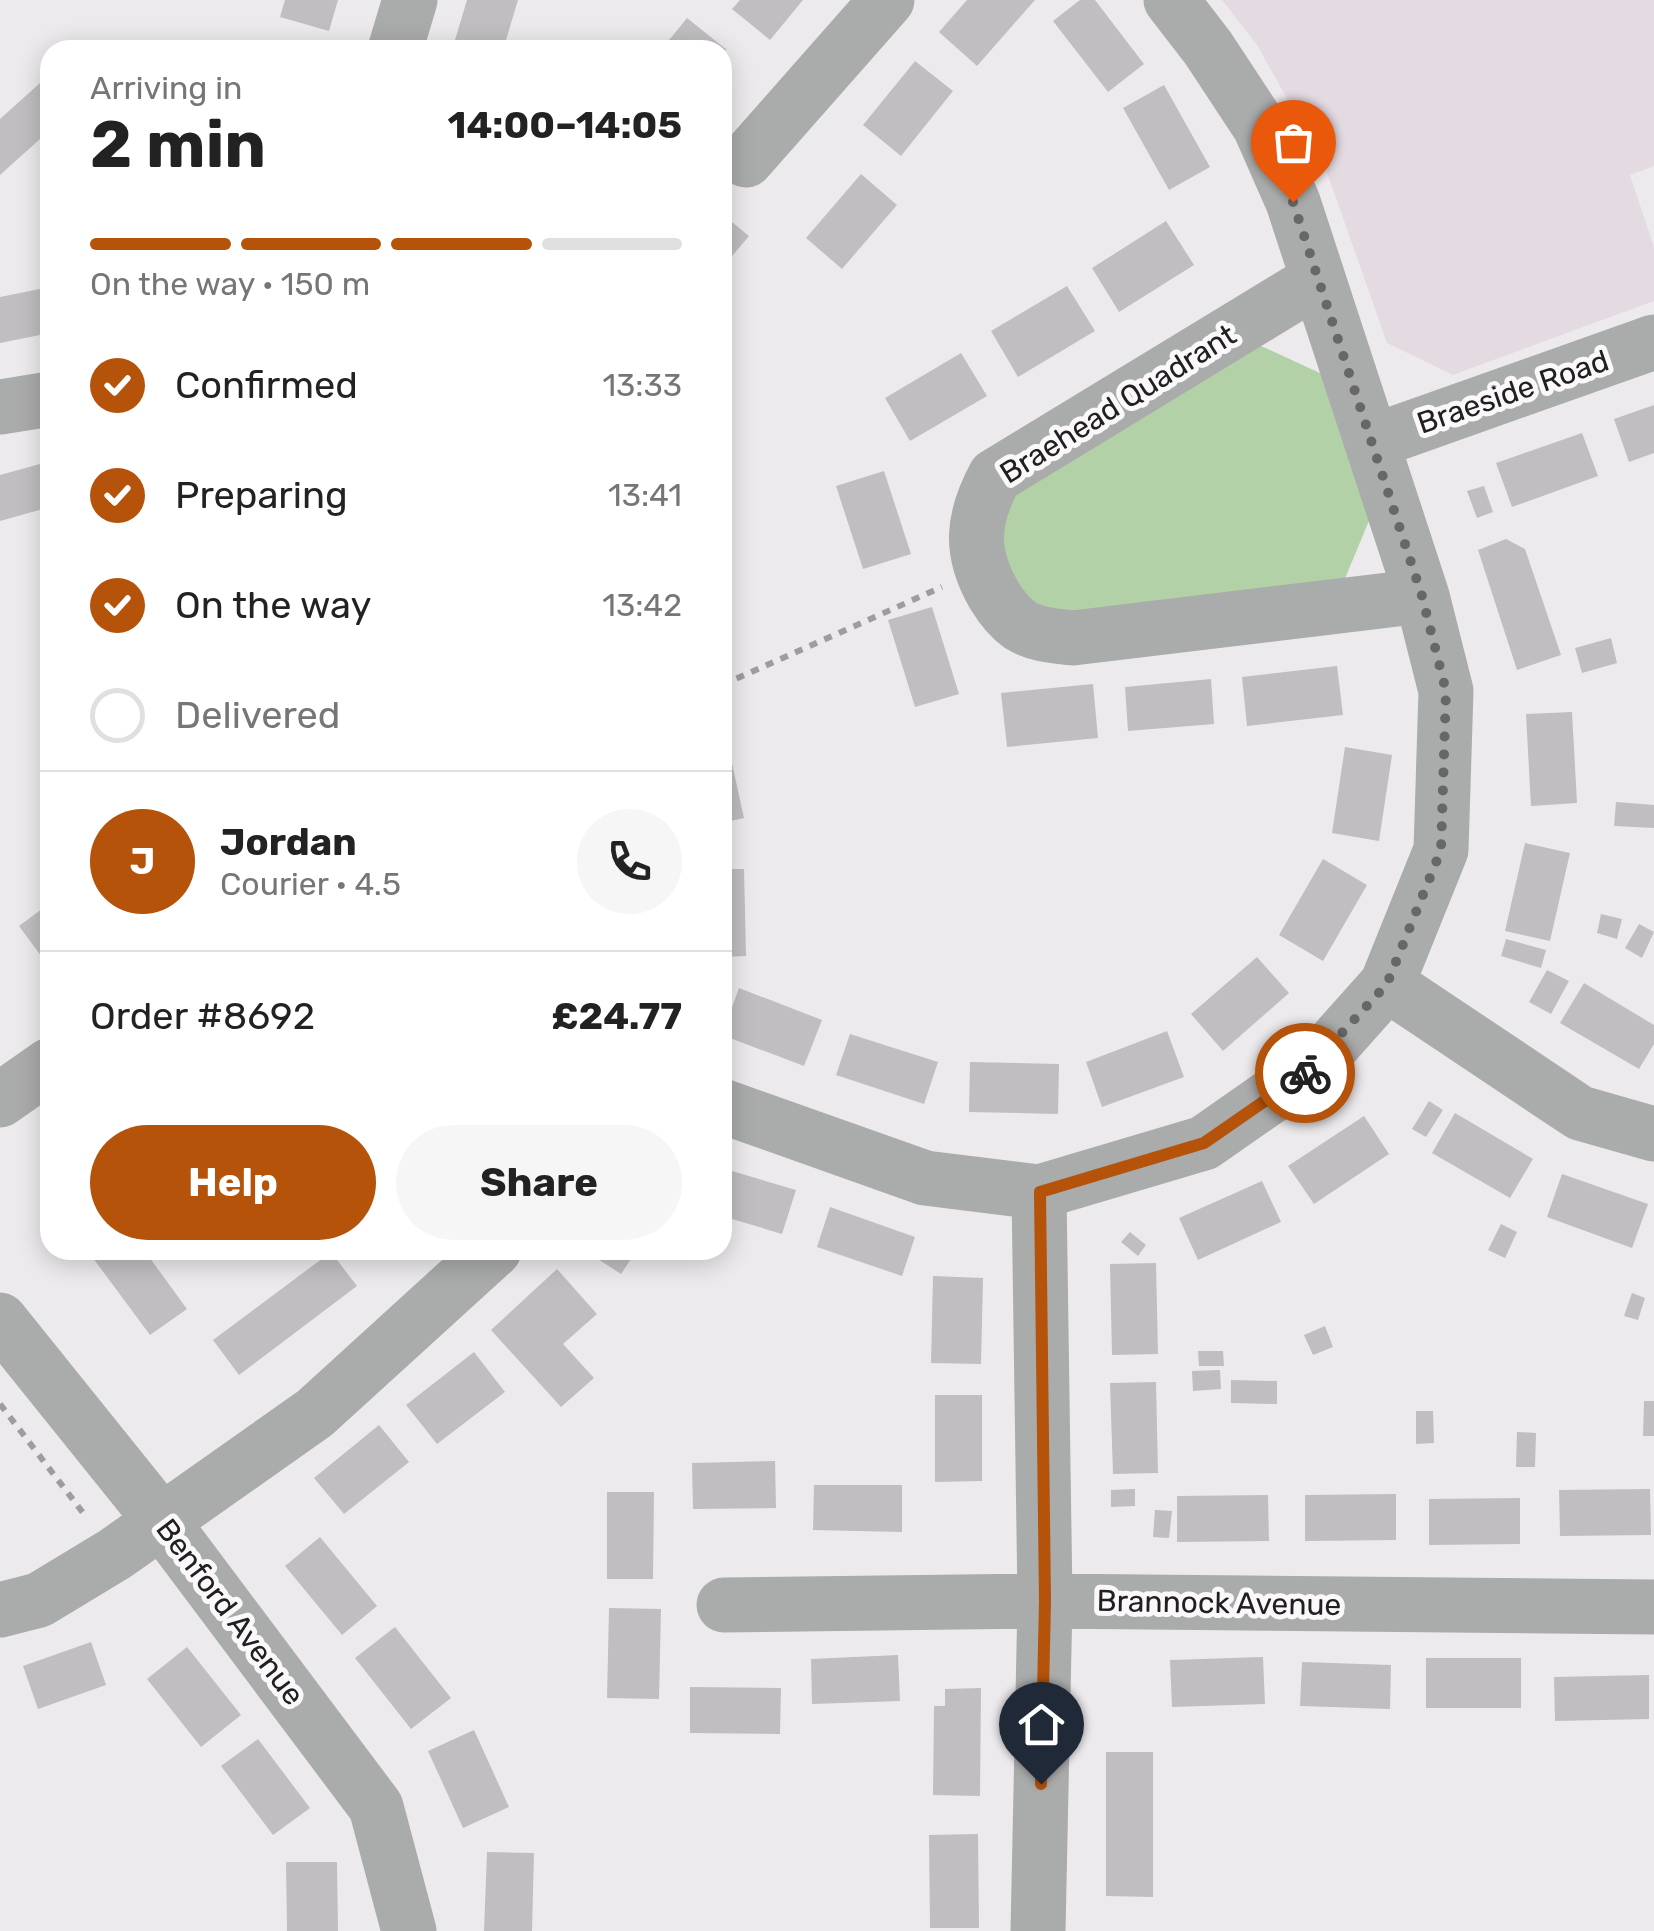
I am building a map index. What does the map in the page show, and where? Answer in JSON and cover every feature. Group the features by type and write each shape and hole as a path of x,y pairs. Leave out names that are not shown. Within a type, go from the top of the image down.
{"street":[{"path":"398,40 410,0"},
{"path":"746,160 886,0"},
{"path":"732,1110 925,1178 1040,1192 1204,1143 1313,1067 1387,984 1441,850 1446,691 1422,596 1293,202 1260,128 1171,0"},
{"name":"Braehead Quadrant","path":"980,570 976,530 982,501 995,476 1317,280"},
{"name":"Braeside Road","path":"1372,442 1654,342"},
{"path":"0,407 40,401"},
{"path":"980,570 1000,606 1020,624 1045,635 1073,638 1422,596"},
{"path":"1387,984 1580,1113 1654,1134"},
{"path":"0,1100 40,1072"},
{"path":"1038,1931 1045,1601 1040,1192"},
{"path":"0,1610 39,1600 114,1554 315,1413 483,1260"},
{"name":"Benford Avenue","path":"0,1320 160,1519 376,1807 409,1931"},
{"name":"Brannock Avenue","path":"724,1605 1045,1601 1654,1607"}],"path":[{"path":"732,681 980,570"},
{"path":"0,1404 114,1554"}],"shaded area":[{"path":"1222,0 1654,0 1654,166 1630,175 1654,247 1654,301 1453,375 1387,343 1325,167 1257,45"}],"green space":[{"path":"1248,340 1322,374 1371,516 1341,588 1068,618 1022,600 997,549 1003,504 1020,481"}],"building":[{"path":"285,0 338,0 329,31 280,17"},
{"path":"467,0 518,0 506,40 455,40"},
{"path":"740,0 803,0 770,40 732,9"},
{"path":"967,0 1035,0 977,66 939,32"},
{"path":"1080,0 1095,0 1144,64 1108,92 1053,21"},
{"path":"687,18 714,40 669,40"},
{"path":"915,61 953,91 901,156 863,125"},
{"path":"40,83 40,139 0,175 0,119"},
{"path":"1164,85 1210,167 1169,190 1123,108"},
{"path":"861,174 897,205 842,269 806,238"},
{"path":"1166,221 1194,265 1119,312 1092,268"},
{"path":"732,222 749,236 732,256"},
{"path":"1067,286 1095,331 1018,377 991,331"},
{"path":"40,289 40,335 0,343 0,297"},
{"path":"961,353 987,396 910,441 885,398"},
{"path":"1654,405 1654,453 1629,462 1614,419"},
{"path":"1582,433 1598,476 1512,507 1496,463"},
{"path":"40,464 40,510 0,521 0,475"},
{"path":"884,471 911,554 863,569 836,486"},
{"path":"1484,486 1493,512 1477,518 1467,491"},
{"path":"1506,539 1525,549 1561,655 1517,670 1478,550"},
{"path":"932,607 959,694 915,707 888,620"},
{"path":"1611,638 1617,663 1582,673 1575,648"},
{"path":"1337,666 1343,715 1247,726 1242,677"},
{"path":"1211,679 1214,724 1128,731 1125,687"},
{"path":"1093,684 1098,738 1007,747 1001,693"},
{"path":"1572,712 1577,803 1531,806 1526,714"},
{"path":"1345,747 1392,755 1379,841 1332,833"},
{"path":"732,763 744,818 732,821"},
{"path":"1616,802 1654,805 1654,828 1614,826"},
{"path":"1525,843 1570,853 1550,941 1505,931"},
{"path":"1323,859 1367,885 1323,961 1279,935"},
{"path":"732,869 744,869 746,956 732,957"},
{"path":"40,910 40,954 19,926"},
{"path":"1601,914 1622,919 1617,939 1597,933"},
{"path":"1639,924 1654,932 1642,958 1625,948"},
{"path":"1506,939 1546,950 1541,968 1501,956"},
{"path":"1257,957 1289,993 1223,1051 1191,1014"},
{"path":"1547,970 1569,981 1551,1014 1529,1002"},
{"path":"1584,983 1654,1025 1654,1044 1639,1069 1560,1023"},
{"path":"739,988 822,1020 804,1066 732,1039 732,1007"},
{"path":"1167,1031 1184,1077 1102,1107 1086,1062"},
{"path":"850,1034 938,1062 924,1104 836,1075"},
{"path":"970,1062 1059,1064 1058,1114 969,1112"},
{"path":"1429,1101 1443,1110 1426,1137 1412,1129"},
{"path":"1455,1113 1533,1159 1510,1198 1432,1153"},
{"path":"1364,1116 1389,1154 1314,1204 1288,1166"},
{"path":"732,1171 796,1190 782,1234 732,1219"},
{"path":"1562,1174 1648,1204 1632,1248 1547,1217"},
{"path":"1262,1181 1281,1222 1198,1260 1179,1218"},
{"path":"830,1207 915,1237 902,1276 817,1247"},
{"path":"1501,1224 1517,1232 1505,1258 1488,1250"},
{"path":"1130,1232 1146,1245 1138,1256 1121,1242"},
{"path":"94,1260 151,1260 187,1309 150,1335"},
{"path":"320,1260 337,1260 357,1286 239,1375 213,1340"},
{"path":"599,1260 630,1260 621,1274"},
{"path":"1156,1263 1158,1354 1112,1355 1110,1264"},
{"path":"557,1269 597,1314 563,1344 594,1378 561,1407 491,1330"},
{"path":"933,1276 983,1278 981,1364 931,1363"},
{"path":"1632,1293 1645,1298 1638,1320 1624,1316"},
{"path":"1325,1326 1333,1347 1313,1355 1304,1335"},
{"path":"1198,1351 1223,1351 1224,1366 1199,1366"},
{"path":"474,1352 505,1392 437,1444 406,1405"},
{"path":"1220,1370 1221,1389 1193,1391 1192,1371"},
{"path":"1231,1380 1277,1381 1277,1404 1231,1403"},
{"path":"1156,1382 1158,1473 1113,1474 1110,1383"},
{"path":"935,1395 982,1395 982,1481 935,1482"},
{"path":"1644,1401 1654,1401 1654,1436 1643,1436"},
{"path":"1416,1411 1433,1411 1434,1443 1416,1444"},
{"path":"379,1425 409,1462 344,1514 314,1478"},
{"path":"1517,1432 1536,1433 1535,1467 1516,1467"},
{"path":"775,1461 776,1508 693,1509 692,1463"},
{"path":"814,1485 902,1485 902,1532 813,1530"},
{"path":"1135,1489 1135,1506 1111,1507 1111,1490"},
{"path":"1650,1489 1651,1535 1560,1536 1559,1490"},
{"path":"607,1492 654,1492 653,1579 607,1579"},
{"path":"1396,1494 1396,1540 1305,1541 1305,1495"},
{"path":"1268,1495 1269,1541 1177,1542 1177,1496"},
{"path":"1520,1498 1520,1544 1429,1545 1429,1499"},
{"path":"1155,1510 1172,1511 1169,1538 1153,1537"},
{"path":"320,1537 377,1606 342,1635 285,1566"},
{"path":"609,1608 661,1609 659,1699 607,1698"},
{"path":"395,1627 451,1698 411,1729 355,1658"},
{"path":"91,1642 106,1685 38,1709 23,1666"},
{"path":"187,1647 241,1715 201,1747 147,1679"},
{"path":"898,1655 900,1701 812,1704 811,1659"},
{"path":"1263,1657 1265,1704 1172,1707 1170,1660"},
{"path":"1426,1658 1521,1658 1521,1708 1426,1708"},
{"path":"1302,1662 1391,1665 1390,1709 1300,1706"},
{"path":"1649,1675 1649,1719 1555,1721 1554,1677"},
{"path":"690,1687 781,1688 780,1734 690,1733"},
{"path":"981,1688 980,1796 933,1795 934,1706 945,1706 945,1689"},
{"path":"474,1730 509,1807 463,1828 428,1751"},
{"path":"258,1739 310,1808 273,1835 221,1766"},
{"path":"1106,1752 1153,1752 1153,1897 1106,1896"},
{"path":"978,1834 979,1928 930,1928 929,1835"},
{"path":"487,1852 534,1853 532,1931 484,1931"},
{"path":"286,1862 337,1862 338,1931 287,1931"}],"way so far":[{"path":"1293,202 1422,596 1446,691 1441,850 1387,984 1305,1073"}],"route":[{"path":"1041,1784 1045,1601 1040,1192 1204,1143 1305,1073"}]}
